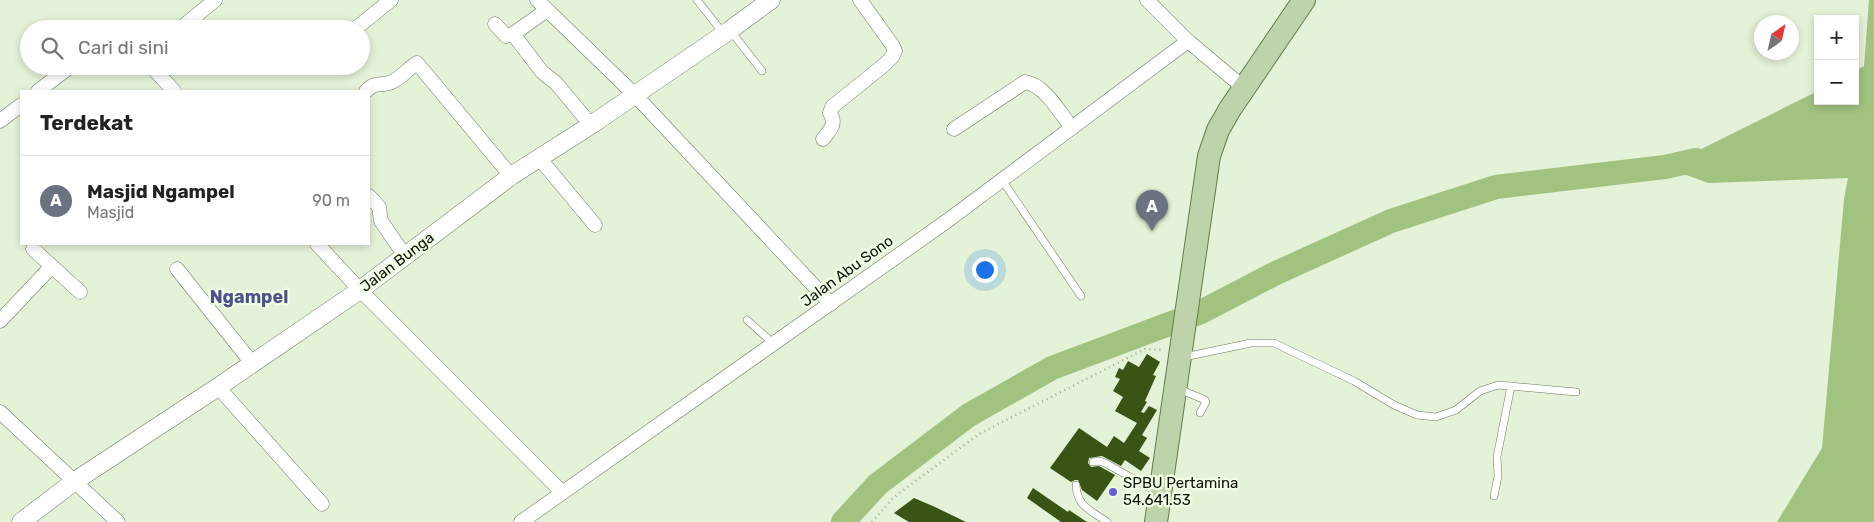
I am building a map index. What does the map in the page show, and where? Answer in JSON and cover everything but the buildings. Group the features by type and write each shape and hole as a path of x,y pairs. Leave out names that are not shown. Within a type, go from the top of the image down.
{"main road":[{"path":"1156,522 1174,387 1209,156 1218,130 1304,0"}],"street":[{"path":"191,20 215,0"},
{"path":"366,20 391,0"},
{"name":"Jalan Bunga","path":"21,522 75,481 218,387 360,290 511,176 591,125 771,0"},
{"path":"823,139 834,124 834,119 830,113 832,108 884,65 895,52 893,46 860,0"},
{"path":"1147,0 1188,40 1244,88"},
{"path":"495,24 506,36 513,34 542,5 634,95 831,304"},
{"path":"513,34 542,72 556,83 591,125"},
{"name":"Jalan Abu Sono","path":"521,522 831,304 1002,180 1188,40"},
{"path":"367,90 379,83 388,84 404,74 416,63 511,176"},
{"path":"39,90 59,75"},
{"path":"159,75 173,90"},
{"path":"954,129 1024,82 1037,87 1072,128"},
{"path":"0,121 20,105"},
{"path":"540,159 595,225"},
{"path":"370,197 379,207 381,221 385,228 405,256"},
{"path":"319,245 360,290 562,492"},
{"path":"33,249 80,292"},
{"path":"0,321 51,267"},
{"path":"177,269 252,363"},
{"path":"218,387 322,504"},
{"path":"0,412 118,522"}],"lane":[{"path":"697,0 762,71"},
{"path":"1002,180 1080,296"},
{"path":"748,320 774,343"},
{"path":"1179,353 1251,343 1274,343 1354,381 1394,405 1416,415 1436,417 1456,410 1480,392 1498,385 1576,392"},
{"path":"1494,496 1498,476 1496,457 1511,386"},
{"path":"1174,387 1205,400 1206,402 1200,413"},
{"path":"1093,462 1100,461 1107,464 1160,494"},
{"path":"1076,485 1076,494 1080,502 1107,522"}],"path":[{"path":"872,522 894,497 979,434 1145,349 1153,348 1179,353"}],"shaded area":[{"path":"1869,0 1874,0 1874,522 1777,522 1822,448 1844,199 1848,178 1708,183 1665,167 1814,93 1814,105 1859,105 1859,69 1864,66"}],"waterway":[{"path":"843,522 878,484 969,415 1052,368 1201,312 1276,273 1391,221 1496,187 1665,167 1696,160"}],"place":[{"name":"Masjid Ngampel","path":"1152,231"},
{"name":"SPBU Pertamina 54.641.53","path":"1113,492"}],"district":[{"name":"Ngampel","path":"249,297"}]}
